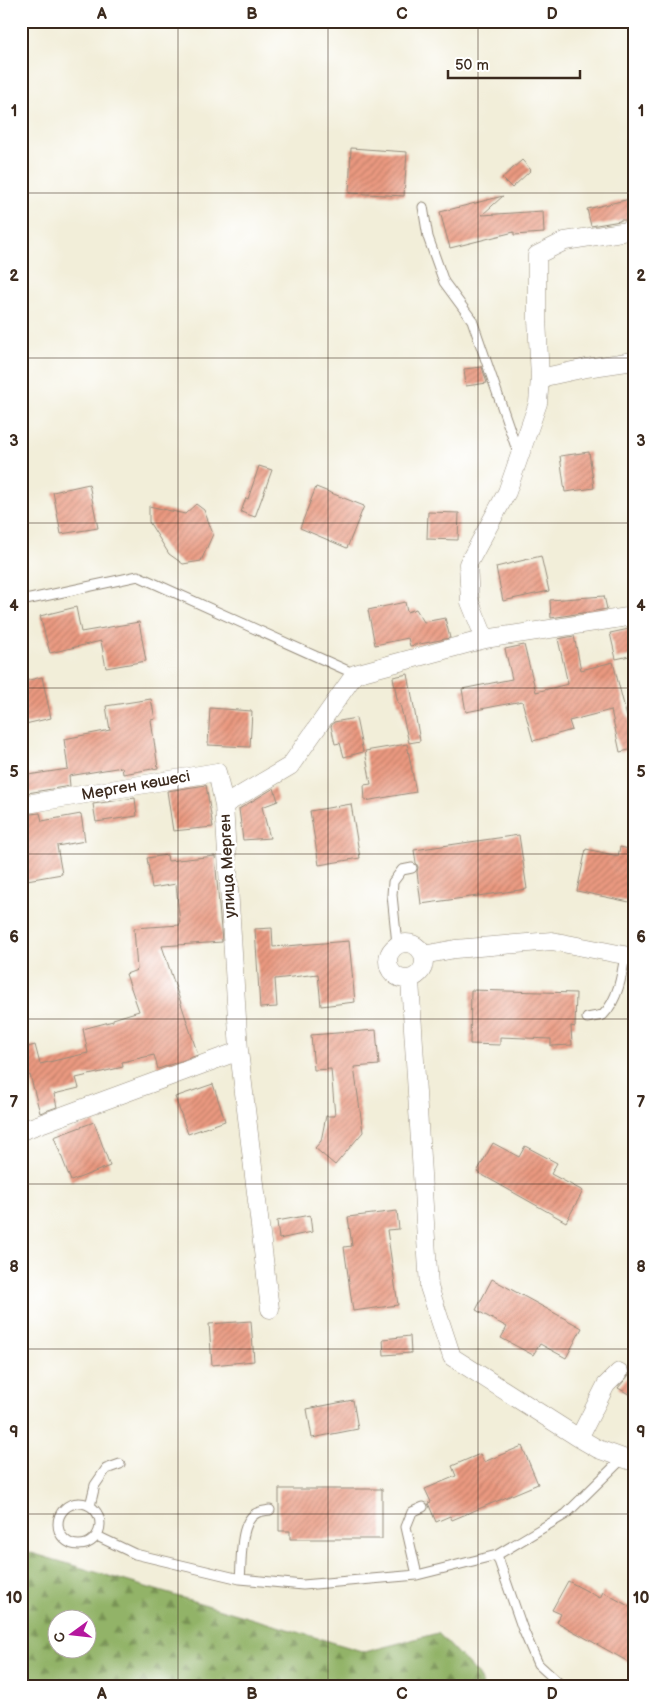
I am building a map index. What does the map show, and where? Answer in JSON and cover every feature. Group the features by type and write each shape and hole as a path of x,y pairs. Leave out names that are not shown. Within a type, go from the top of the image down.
{"street":[{"path":"485,639 470,602 468,564 507,492 538,403 540,378 537,319 537,255 565,241 634,230"},
{"path":"540,378 586,368 634,361"},
{"path":"355,674 485,639 634,616"},
{"name":"улица Мерген","path":"270,1309 239,1052 224,806 290,766 355,674"},
{"name":"Мерген көшесі","path":"21,805 217,772 224,806"},
{"path":"423,954 455,948 552,941 629,956"},
{"path":"407,943 417,946 423,954 424,965 420,974 410,980 400,979 391,973 388,963 389,953 397,944 407,943"},
{"path":"410,980 429,1287 452,1357 579,1438 598,1449 629,1460"},
{"path":"21,1131 239,1052"},
{"path":"579,1438 606,1385 618,1372"}],"lane":[{"path":"423,207 428,237 444,282 472,320 519,456"},
{"path":"21,601 138,576 355,674"},
{"path":"397,944 392,895 393,882 402,870 412,868"},
{"path":"587,1018 603,1015 610,1006 629,956"},
{"path":"97,1536 135,1554 240,1579 303,1585 417,1575 497,1555 566,1514 629,1460"},
{"path":"90,1506 95,1485 106,1469 120,1464"},
{"path":"80,1503 90,1506 98,1515 100,1526 97,1536 88,1544 77,1546 67,1543 59,1534 57,1523 61,1512 69,1505 80,1503"},
{"path":"417,1575 406,1527 412,1512 423,1507"},
{"path":"240,1579 244,1534 248,1520 254,1514 270,1510"},
{"path":"497,1555 522,1627 538,1664 562,1686"}],"green space":[{"path":"21,1543 28,1552 365,1652 438,1633 478,1675 483,1686 21,1686"}],"building":[{"path":"351,148 407,152 404,196 349,193"},
{"path":"522,160 531,170 512,188 502,178"},
{"path":"503,196 482,215 543,211 544,233 514,235 514,232 450,248 440,212"},
{"path":"634,198 634,220 620,220 591,226 587,209"},
{"path":"482,367 487,383 466,386 464,369"},
{"path":"589,452 594,488 565,492 560,456"},
{"path":"259,466 272,470 255,517 241,512 246,498 248,499"},
{"path":"89,484 98,528 61,534 53,492"},
{"path":"316,487 364,506 347,548 300,528"},
{"path":"196,504 204,510 213,534 201,561 183,564 169,554 149,522 149,506 185,514"},
{"path":"428,512 459,513 458,540 427,539"},
{"path":"541,556 549,591 503,601 496,567"},
{"path":"604,596 607,609 551,618 550,600"},
{"path":"405,602 407,612 416,609 424,622 445,618 450,638 410,646 408,638 375,645 368,610"},
{"path":"76,607 81,632 139,622 146,661 106,668 101,641 50,653 40,616"},
{"path":"629,629 634,655 616,659 610,633"},
{"path":"574,636 581,670 613,662 627,717 629,717 634,749 620,752 611,710 569,721 572,730 533,741 522,701 466,712 462,689 512,679 505,649 524,645 536,692 568,684 558,639"},
{"path":"408,674 420,741 409,743 400,704 398,704 393,677"},
{"path":"42,677 51,718 21,725 21,682"},
{"path":"151,699 155,719 151,720 158,768 123,774 122,767 69,776 70,786 21,794 21,776 68,769 64,739 110,730 106,706"},
{"path":"210,708 252,711 250,747 208,745"},
{"path":"356,718 363,752 344,757 340,743 335,744 331,726 334,722"},
{"path":"407,744 416,792 365,801 364,785 371,784 365,751"},
{"path":"206,785 213,827 173,831 167,791"},
{"path":"274,788 278,801 262,807 270,838 243,840 239,809"},
{"path":"135,798 137,816 96,822 93,804"},
{"path":"351,804 360,858 319,865 310,811"},
{"path":"40,813 42,821 81,814 85,841 57,846 62,874 21,881 21,815"},
{"path":"519,835 527,889 421,904 418,867 414,850"},
{"path":"620,847 634,850 634,903 577,891 586,849 618,856"},
{"path":"167,855 168,861 215,856 222,942 162,946 198,1055 158,1069 154,1055 122,1062 123,1067 76,1078 79,1088 54,1094 57,1107 40,1113 30,1075 21,1078 21,1049 35,1045 40,1064 88,1053 83,1029 113,1021 113,1019 139,1011 126,974 137,970 134,928 180,925 176,884 152,888 147,858"},
{"path":"272,928 273,947 349,941 355,1002 321,1006 318,974 275,979 277,1007 260,1008 255,929"},
{"path":"471,990 576,993 575,1027 571,1026 572,1045 551,1046 551,1039 500,1037 500,1045 470,1044"},
{"path":"376,1030 379,1065 354,1067 363,1132 335,1165 315,1148 321,1141 326,1116 335,1116 331,1069 314,1070 311,1035"},
{"path":"213,1084 225,1121 188,1134 175,1097"},
{"path":"94,1122 110,1166 71,1181 54,1137"},
{"path":"493,1143 519,1157 525,1146 557,1163 551,1174 583,1191 566,1222 477,1172"},
{"path":"397,1211 399,1229 387,1230 398,1305 353,1311 344,1247 352,1246 348,1217"},
{"path":"310,1215 312,1232 279,1239 277,1221"},
{"path":"492,1279 582,1328 566,1358 540,1344 533,1355 501,1338 507,1327 476,1310"},
{"path":"251,1321 254,1361 212,1365 209,1324"},
{"path":"410,1336 411,1353 384,1355 383,1339"},
{"path":"634,1355 634,1397 618,1388 629,1375 628,1366"},
{"path":"353,1400 358,1429 312,1438 307,1409"},
{"path":"522,1446 538,1484 452,1520 450,1516 436,1522 428,1503 431,1502 425,1489 456,1476 452,1466 480,1454 484,1462"},
{"path":"279,1489 382,1489 382,1539 290,1539 290,1531 279,1531"},
{"path":"568,1581 600,1598 603,1592 634,1609 634,1665 557,1622 561,1614 552,1610"}]}
